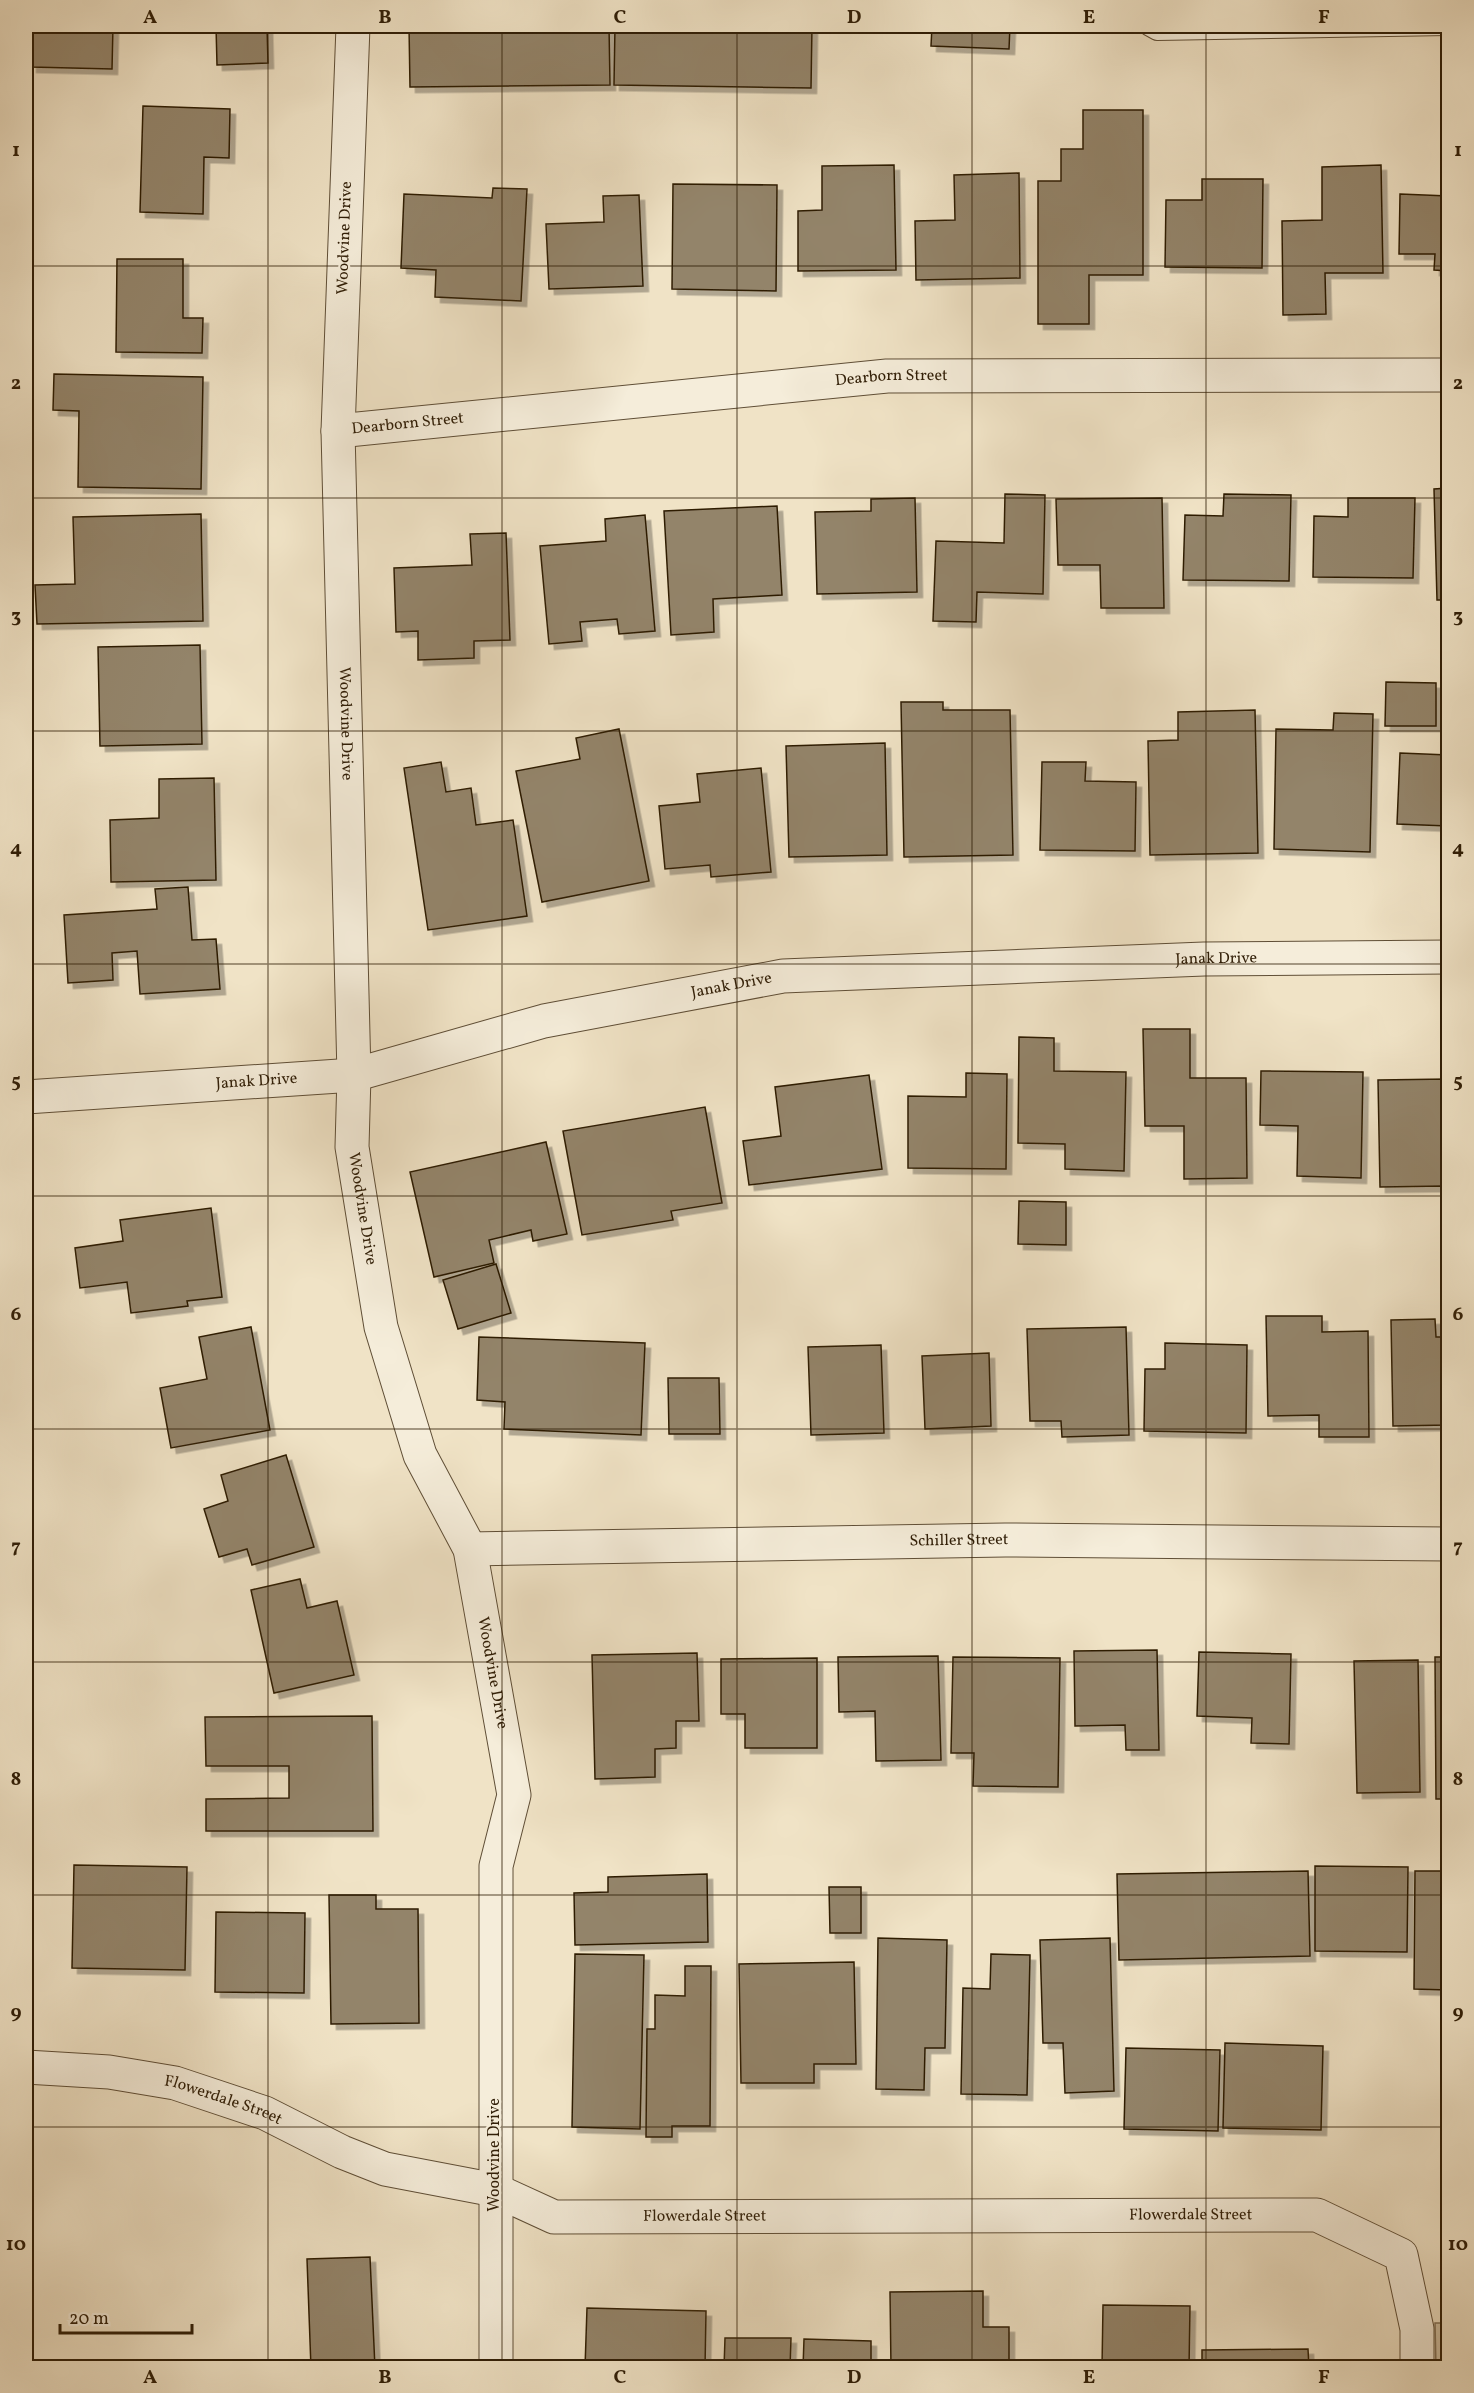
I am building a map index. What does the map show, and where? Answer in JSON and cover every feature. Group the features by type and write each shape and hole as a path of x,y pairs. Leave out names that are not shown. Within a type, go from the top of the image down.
{"street":[{"name":"Woodvine Drive","path":"353,26 338,431 354,1074 352,1147 381,1327 420,1455 470,1550 514,1795 496,1866 496,2367"},
{"name":"Dearborn Street","path":"338,431 887,376 1449,375"},
{"name":"Janak Drive","path":"26,1097 354,1074 544,1021 783,976 1204,959 1449,957"},
{"name":"Schiller Street","path":"470,1550 1005,1540 1449,1544"},
{"name":"Flowerdale Street","path":"26,2067 109,2072 175,2083 265,2112 342,2152 385,2169 495,2190 554,2217 1317,2215 1401,2254 1417,2329 1417,2367"}],"lane":[{"path":"1148,26 1157,31 1449,26"}],"shaded area":[{"path":"1435,2323 1448,2323 1448,2367 1436,2367"}],"building":[{"path":"32,26 113,26 112,69 31,67"},
{"path":"216,26 267,26 268,63 217,65"},
{"path":"409,26 609,26 610,85 410,87"},
{"path":"615,26 812,26 811,88 614,85"},
{"path":"932,26 1010,26 1009,49 931,46"},
{"path":"143,106 230,109 229,158 204,157 203,214 140,212"},
{"path":"1083,110 1143,110 1143,275 1089,275 1089,324 1038,324 1038,181 1061,181 1061,149 1083,149"},
{"path":"894,165 896,270 798,271 798,211 822,210 822,166"},
{"path":"1381,165 1383,273 1325,273 1326,314 1283,315 1282,221 1322,220 1322,167"},
{"path":"1019,173 1020,278 916,280 915,221 955,220 954,175"},
{"path":"1202,179 1263,179 1262,268 1165,267 1166,200 1202,200"},
{"path":"673,184 777,185 776,291 672,289"},
{"path":"493,188 527,189 521,301 435,297 436,270 401,268 404,194 492,198"},
{"path":"1400,194 1448,196 1448,271 1434,270 1435,254 1399,254"},
{"path":"639,195 643,286 549,289 546,224 604,222 603,196"},
{"path":"117,259 183,259 183,318 203,318 202,353 116,352"},
{"path":"54,374 203,377 201,489 78,487 79,411 53,410"},
{"path":"1448,488 1448,600 1437,600 1434,489"},
{"path":"1005,494 1045,495 1043,594 977,592 976,622 933,621 936,541 1004,543"},
{"path":"1224,494 1291,495 1289,581 1183,580 1185,515 1223,516"},
{"path":"915,498 917,592 817,594 815,512 871,511 871,499"},
{"path":"1162,498 1164,608 1101,608 1100,565 1058,565 1056,499"},
{"path":"1348,498 1415,498 1413,578 1313,577 1314,516 1348,517"},
{"path":"777,506 782,595 713,599 714,632 671,635 664,511"},
{"path":"201,514 203,621 37,624 35,585 75,584 73,517"},
{"path":"645,515 655,631 619,634 617,619 580,622 582,641 549,644 540,546 606,541 605,519"},
{"path":"506,533 510,640 474,641 474,658 418,660 418,631 396,632 394,568 472,565 470,534"},
{"path":"200,645 202,744 100,746 98,647"},
{"path":"1386,682 1436,683 1436,726 1385,726"},
{"path":"901,702 943,702 943,710 1010,710 1013,855 904,857"},
{"path":"1255,710 1258,853 1150,855 1148,741 1178,740 1178,712"},
{"path":"1334,713 1373,714 1370,852 1274,849 1276,729 1333,730"},
{"path":"619,729 649,881 542,902 516,771 580,759 576,738"},
{"path":"885,743 887,855 789,857 786,746"},
{"path":"1400,753 1448,755 1448,826 1397,824"},
{"path":"441,762 446,792 471,788 476,825 513,820 527,916 428,930 404,768"},
{"path":"1042,762 1086,762 1085,781 1136,782 1135,851 1040,850"},
{"path":"761,768 771,872 711,877 710,865 665,869 659,806 700,802 697,774"},
{"path":"214,778 216,880 111,882 110,820 159,818 159,779"},
{"path":"188,887 192,940 216,939 220,989 140,994 137,951 112,953 113,980 68,983 64,915 157,909 155,889"},
{"path":"1143,1029 1190,1029 1190,1078 1246,1078 1247,1178 1184,1179 1184,1126 1145,1126"},
{"path":"1019,1037 1054,1038 1054,1071 1126,1072 1124,1171 1065,1169 1065,1144 1018,1143"},
{"path":"1261,1071 1363,1072 1361,1178 1297,1176 1298,1126 1260,1125"},
{"path":"966,1073 1007,1074 1006,1169 908,1168 908,1096 966,1097"},
{"path":"869,1075 882,1169 749,1185 743,1141 781,1136 775,1087"},
{"path":"1448,1079 1448,1227 1443,1227 1443,1186 1380,1187 1378,1080"},
{"path":"705,1107 722,1203 671,1211 673,1220 582,1235 563,1131"},
{"path":"546,1142 567,1234 533,1241 531,1230 489,1240 494,1263 434,1277 410,1172"},
{"path":"1019,1201 1066,1202 1066,1245 1018,1244"},
{"path":"211,1208 222,1297 187,1301 188,1306 131,1313 127,1282 80,1288 75,1248 123,1241 120,1220"},
{"path":"496,1264 511,1313 458,1329 443,1280"},
{"path":"1266,1316 1322,1316 1322,1332 1368,1331 1369,1437 1319,1437 1319,1415 1268,1416"},
{"path":"1435,1319 1436,1337 1448,1337 1448,1425 1393,1426 1391,1320"},
{"path":"251,1327 270,1430 171,1448 160,1388 207,1379 199,1337"},
{"path":"1126,1327 1129,1435 1062,1437 1061,1421 1030,1421 1027,1329"},
{"path":"479,1337 645,1343 641,1435 504,1429 505,1402 477,1400"},
{"path":"1165,1343 1247,1345 1246,1433 1144,1431 1145,1369 1165,1369"},
{"path":"881,1345 884,1433 811,1435 808,1347"},
{"path":"989,1353 991,1426 925,1429 922,1356"},
{"path":"668,1378 719,1378 720,1434 669,1434"},
{"path":"286,1455 314,1547 252,1565 247,1549 219,1557 204,1509 228,1501 221,1475"},
{"path":"300,1579 307,1608 337,1601 354,1675 274,1693 251,1590"},
{"path":"1157,1650 1159,1750 1126,1750 1125,1725 1075,1726 1074,1651"},
{"path":"1199,1652 1291,1654 1289,1744 1251,1743 1252,1718 1197,1716"},
{"path":"697,1653 699,1721 676,1721 676,1748 655,1749 655,1777 595,1779 592,1655"},
{"path":"938,1656 941,1760 876,1761 875,1711 839,1712 838,1657"},
{"path":"953,1657 1060,1658 1058,1787 973,1786 974,1753 951,1753"},
{"path":"1435,1657 1448,1657 1448,1799 1436,1799"},
{"path":"817,1658 817,1748 745,1748 745,1714 721,1714 721,1659"},
{"path":"1418,1660 1420,1792 1357,1793 1354,1661"},
{"path":"372,1716 373,1831 206,1831 206,1799 289,1798 289,1766 206,1766 205,1717"},
{"path":"74,1865 187,1867 185,1970 72,1968"},
{"path":"1315,1866 1408,1867 1407,1952 1315,1951"},
{"path":"1308,1871 1310,1956 1119,1960 1117,1874"},
{"path":"1415,1871 1448,1871 1448,1990 1414,1989"},
{"path":"707,1874 708,1942 575,1945 574,1893 608,1892 608,1877"},
{"path":"829,1887 861,1887 861,1933 830,1933"},
{"path":"329,1895 376,1895 376,1909 418,1909 419,2023 331,2024"},
{"path":"216,1912 305,1913 304,1993 215,1992"},
{"path":"878,1938 947,1940 945,2048 925,2048 924,2090 876,2089"},
{"path":"1110,1938 1114,2091 1065,2093 1063,2043 1043,2043 1040,1940"},
{"path":"575,1954 644,1955 640,2129 572,2127"},
{"path":"991,1954 1030,1955 1027,2095 961,2094 963,1988 990,1989"},
{"path":"854,1962 856,2064 814,2064 814,2083 741,2083 739,1964"},
{"path":"685,1966 711,1966 710,2126 672,2126 672,2137 646,2137 647,2029 655,2029 655,1995 685,1996"},
{"path":"1225,2043 1323,2046 1321,2130 1223,2128"},
{"path":"1126,2048 1220,2050 1218,2131 1124,2129"},
{"path":"370,2257 375,2368 311,2368 307,2259"},
{"path":"983,2291 983,2327 1009,2327 1009,2368 891,2368 890,2292"},
{"path":"1103,2305 1190,2306 1189,2368 1102,2368"},
{"path":"587,2308 706,2311 705,2368 585,2368"},
{"path":"725,2338 791,2338 790,2368 724,2368"},
{"path":"804,2339 871,2341 871,2368 803,2368"},
{"path":"1308,2349 1309,2368 1202,2368 1202,2350"}]}
